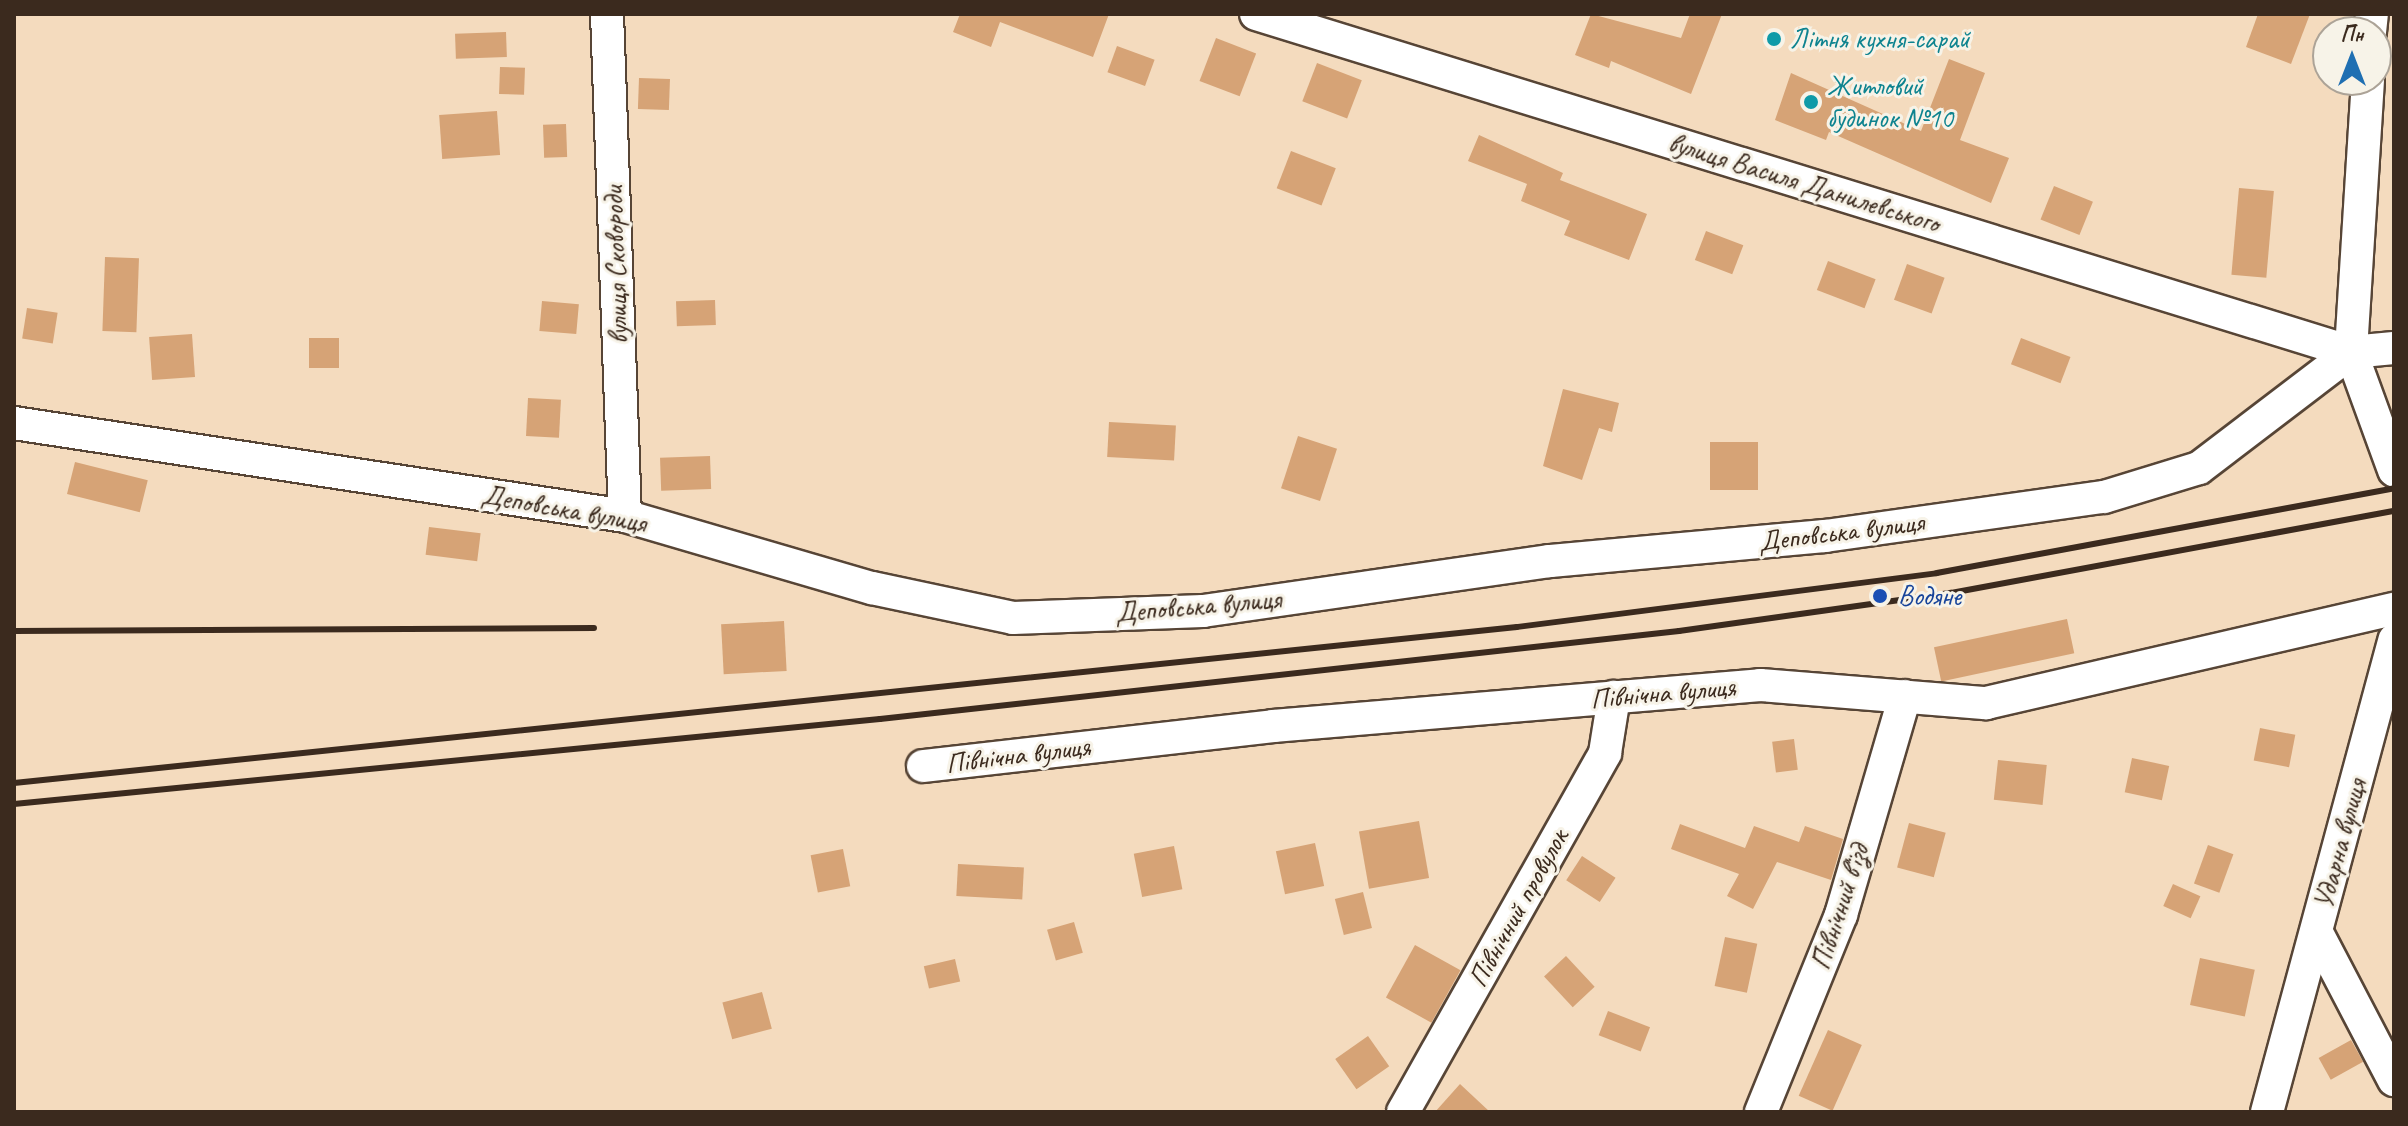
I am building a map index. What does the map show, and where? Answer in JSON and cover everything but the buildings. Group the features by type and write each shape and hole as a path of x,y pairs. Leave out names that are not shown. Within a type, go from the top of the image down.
{"street":[{"name":"вулиця Сковороди","path":"607,14 625,516"},
{"name":"вулиця Василя Данилевського","path":"1256,14 2351,352"},
{"path":"2367,96 2351,352 2394,470"},
{"path":"2351,352 2394,348"},
{"name":"Деповська вулиця","path":"14,423 625,516 872,588 1013,618 1203,611 1550,561 1825,536 2104,497 2199,468 2351,352"},
{"name":"Північна вулиця","path":"923,766 1760,685 1986,703 2394,609"},
{"name":"Ударна вулиця","path":"2394,640 2317,933 2394,1080"},
{"name":"Північний в'їзд","path":"1761,1112 1841,915 1905,696"},
{"name":"Північний провулок","path":"1403,1112 1605,753 1614,697"},
{"path":"2267,1112 2317,933"}],"railway":[{"path":"14,783 1517,627 1937,573 2394,488"},
{"path":"14,804 880,719 1679,631 1951,593 2394,511"},
{"path":"14,631 594,628"}],"place":[{"name":"Літня кухня-сарай","path":"1774,39"},
{"name":"Житловий будинок №10","path":"1811,102"},
{"name":"Водяне","path":"1880,596"}]}
